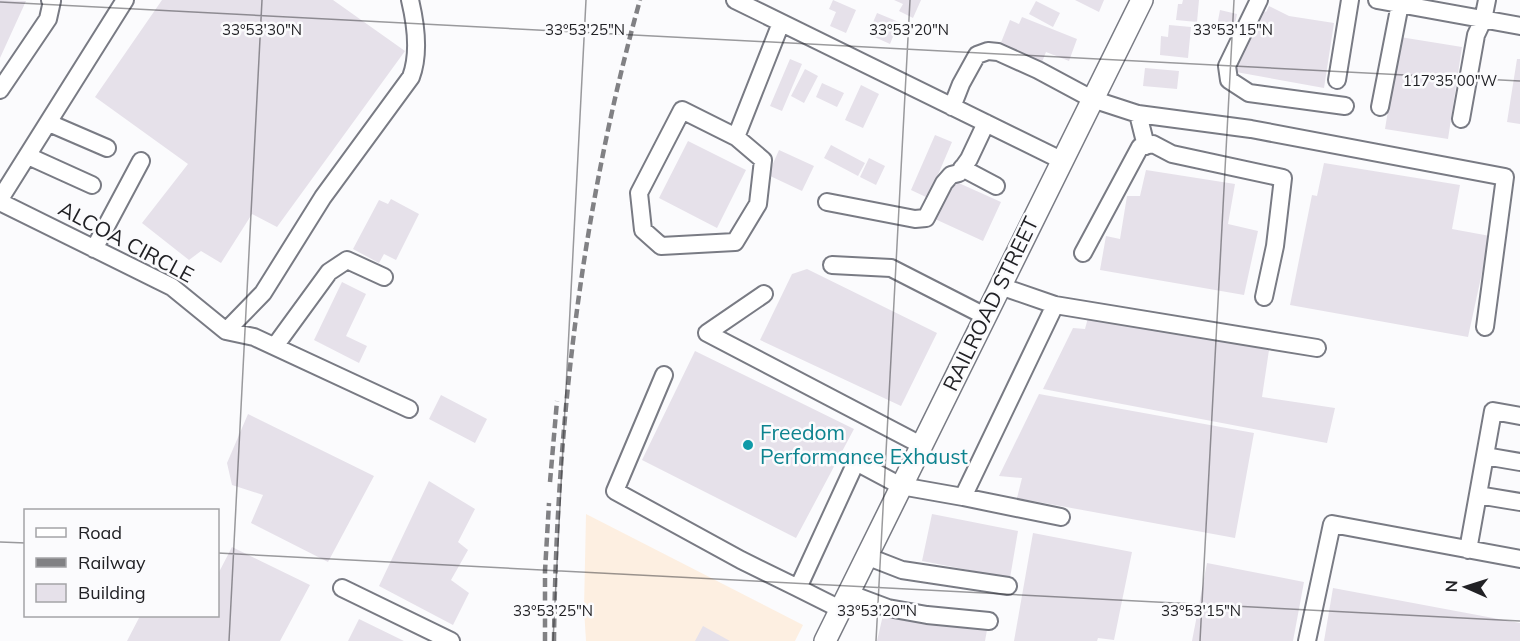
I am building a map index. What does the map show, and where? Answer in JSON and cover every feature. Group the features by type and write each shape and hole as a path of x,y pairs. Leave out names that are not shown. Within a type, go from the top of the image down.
{"main road":[{"name":"RAILROAD STREET","path":"825,641 1142,0"}],"street":[{"path":"0,90 48,19 52,1 50,0"},
{"path":"0,200 125,0"},
{"path":"226,331 263,293 323,197 411,77 416,63 416,45 415,20 410,0"},
{"path":"735,0 1061,160"},
{"path":"1259,0 1227,66 1229,80 1249,93 1345,106"},
{"path":"1337,80 1350,0"},
{"path":"1377,0 1520,27"},
{"path":"1461,118 1476,35 1483,20 1487,0"},
{"path":"1380,107 1400,4"},
{"path":"736,136 781,23"},
{"path":"952,107 976,55 988,51 998,52 1092,99 1138,114 1251,129 1505,177 1485,327"},
{"path":"682,110 736,136 763,160 758,204 735,242 661,246 643,230 639,193 682,110"},
{"path":"1138,114 1146,146"},
{"path":"49,123 107,148"},
{"path":"827,202 915,219 926,218 944,183 951,175 959,172 969,159 986,123"},
{"path":"1083,253 1140,147 1153,144 1172,154 1283,178 1275,246 1264,297"},
{"path":"28,156 92,185"},
{"path":"94,249 141,161"},
{"path":"962,168 996,186"},
{"name":"ALCOA CIRCLE","path":"0,200 172,287 226,331"},
{"path":"275,346 328,273 347,260 384,277"},
{"path":"832,265 891,268 985,316"},
{"path":"1000,285 1054,305 1317,348"},
{"path":"764,294 707,333 921,446"},
{"path":"963,497 1054,305"},
{"path":"226,331 254,337 409,409"},
{"path":"664,375 615,491 741,560 798,588 844,601 927,615 988,621"},
{"path":"1468,550 1493,411 1520,416"},
{"path":"1485,456 1520,462"},
{"path":"798,588 856,462 901,486 1061,517"},
{"path":"1478,495 1520,502"},
{"path":"1307,641 1332,524 1520,559"},
{"path":"866,556 902,570 1008,586"},
{"path":"342,588 451,641"}],"shaded area":[{"path":"586,514 803,625 795,641 586,641 584,609"}],"building":[{"path":"0,0 26,1 0,58"},
{"path":"162,0 333,0 405,51 277,227 252,214 221,263 201,251 189,260 142,223 188,164 95,97"},
{"path":"833,0 856,10 846,33 830,26 836,12 829,9"},
{"path":"894,0 921,0 913,18 899,11 903,4"},
{"path":"1075,0 1104,0 1099,12"},
{"path":"1183,0 1199,0 1197,22 1176,20 1178,4 1182,4"},
{"path":"1036,1 1060,13 1053,27 1029,14"},
{"path":"1269,6 1289,16 1334,23 1324,88 1236,72 1242,40 1258,8 1266,12"},
{"path":"1220,10 1237,14 1233,34 1216,31"},
{"path":"877,13 899,22 890,44 868,34"},
{"path":"1022,17 1077,39 1069,61 1046,52 1042,62 1000,45 1010,20 1019,24"},
{"path":"1169,25 1191,27 1188,58 1160,55 1161,36 1168,37"},
{"path":"1400,37 1462,47 1448,139 1385,129"},
{"path":"790,59 802,64 782,111 770,106"},
{"path":"1517,59 1520,59 1520,124 1507,122"},
{"path":"1145,68 1179,71 1177,89 1143,86"},
{"path":"805,69 818,76 804,103 791,96"},
{"path":"822,83 844,93 837,107 816,97"},
{"path":"861,85 879,94 863,128 845,120"},
{"path":"935,135 952,142 928,198 911,190"},
{"path":"688,141 746,170 717,228 659,198"},
{"path":"831,145 865,163 858,176 824,158"},
{"path":"779,150 814,166 802,191 768,175"},
{"path":"869,158 885,166 876,185 860,177"},
{"path":"1324,163 1460,185 1452,229 1490,236 1468,337 1290,305 1312,195 1317,196"},
{"path":"1146,170 1235,184 1228,224 1258,231 1244,295 1100,270 1106,236 1120,239 1127,196 1140,196"},
{"path":"952,180 1001,202 983,241 935,219"},
{"path":"391,199 419,214 396,260 384,254 379,263 353,249 379,200 388,204"},
{"path":"807,269 937,333 901,406 760,340 792,274"},
{"path":"342,282 366,294 346,336 367,346 359,363 314,340"},
{"path":"1089,314 1269,350 1262,397 1335,408 1327,443 1043,389 1073,328 1085,329"},
{"name":"Freedom Performance Exhaust","path":"695,351 854,429 796,538 642,460"},
{"path":"1039,394 1254,433 1235,538 1017,498 1022,478 999,476"},
{"path":"441,395 487,419 475,443 429,419"},
{"path":"248,414 374,476 328,562 251,523 263,495 232,485 227,463"},
{"path":"429,481 475,509 458,542 468,550 451,580 469,593 453,625 379,586"},
{"path":"932,514 1018,531 1010,578 922,561"},
{"path":"1033,533 1132,552 1114,640 1098,638 1097,641 1014,641"},
{"path":"232,547 310,585 280,641 127,641 139,617 219,617 219,572"},
{"path":"1207,563 1304,582 1293,641 1192,641"},
{"path":"1333,588 1520,623 1520,641 1324,641"},
{"path":"883,615 987,630 985,641 877,641"},
{"path":"359,619 404,641 348,641"},
{"path":"703,626 730,641 695,641"}],"railway":[{"path":"554,641 560,479 576,318 602,157 640,0"},
{"path":"550,482 557,401"},
{"path":"545,641 545,571 549,503"}],"place":[{"name":"Freedom Performance Exhaust","path":"748,445"}]}
